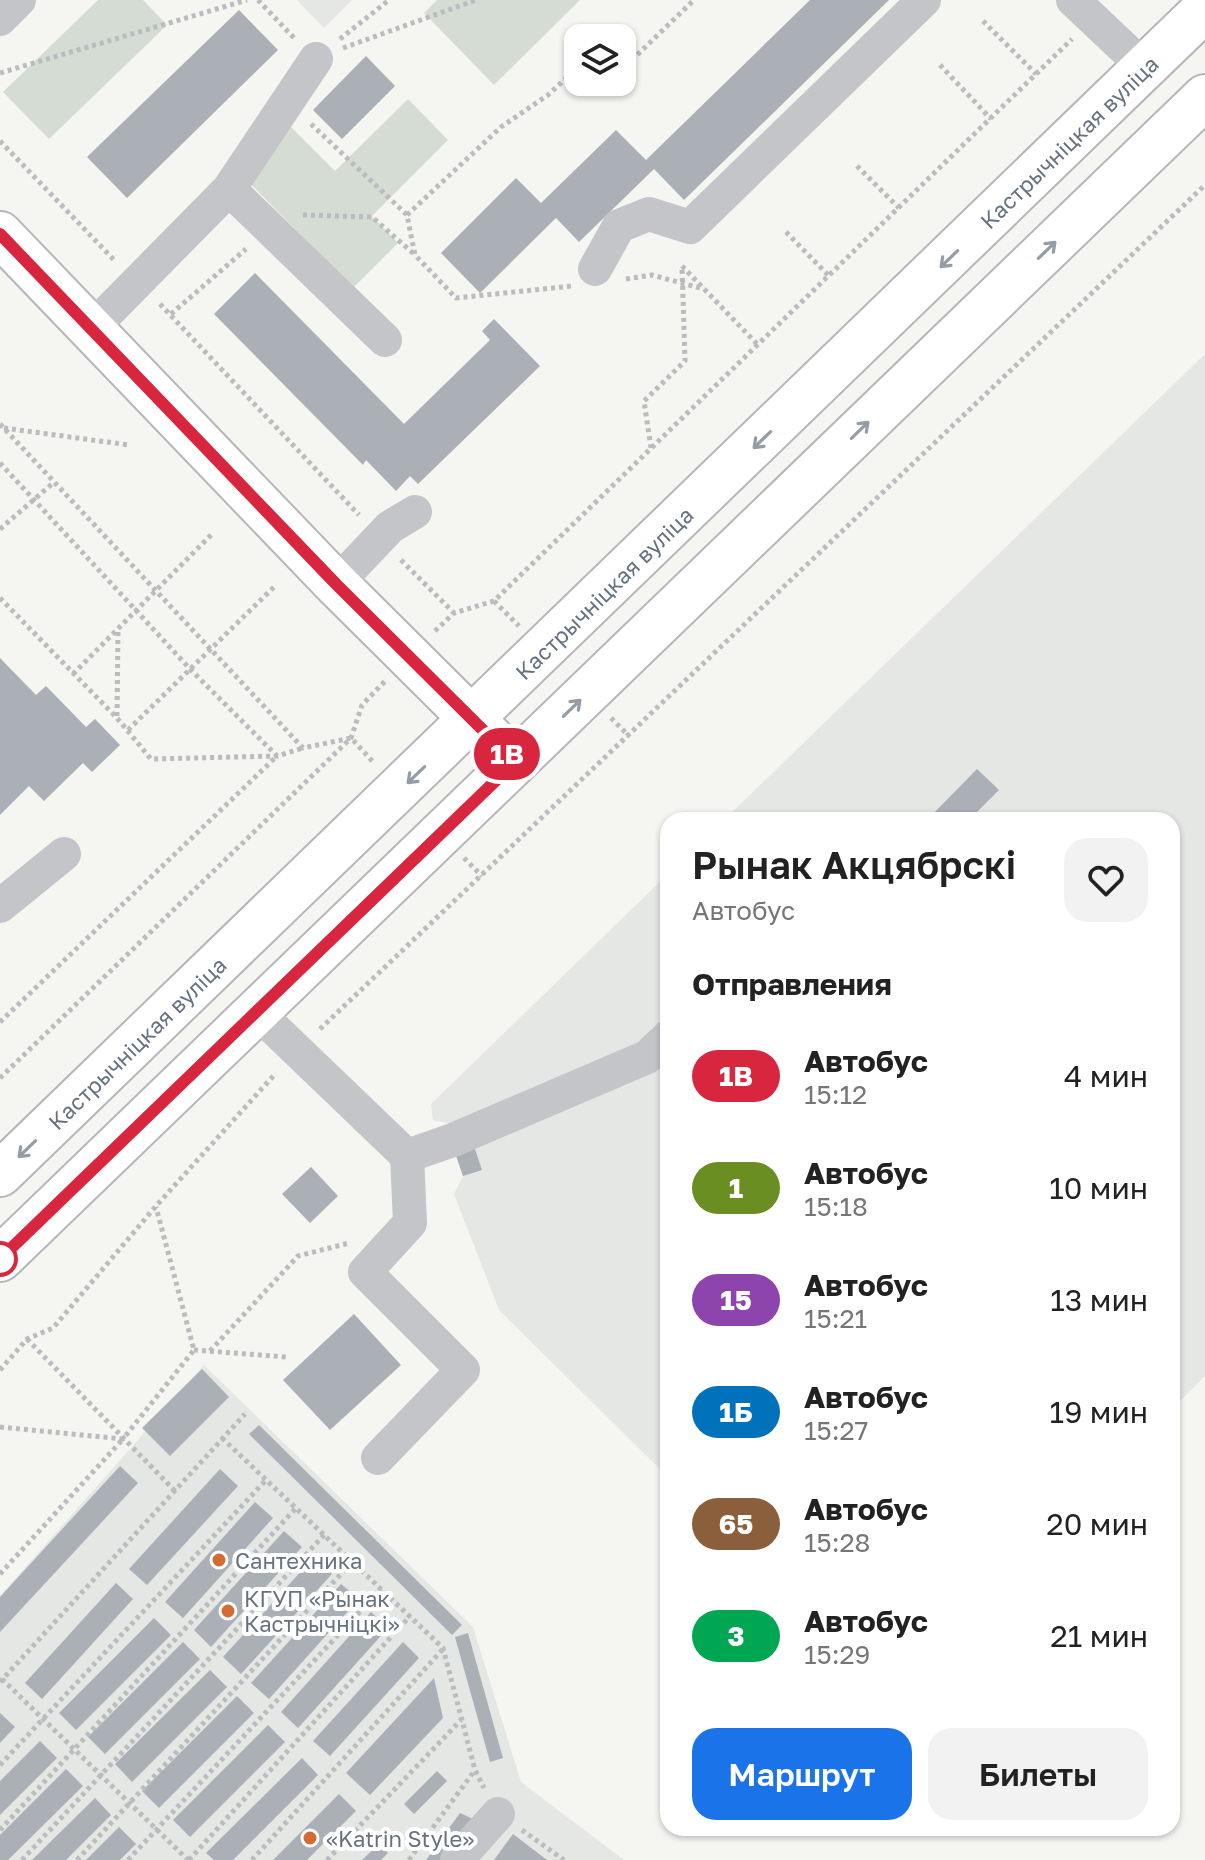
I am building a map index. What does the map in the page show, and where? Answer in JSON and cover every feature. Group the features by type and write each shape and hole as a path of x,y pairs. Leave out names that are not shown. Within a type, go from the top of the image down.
{"main road":[{"name":"Кастрычніцкая вуліца","path":"0,1174 1205,9"},
{"path":"0,1259 1205,97"},
{"path":"3,242 336,584 515,762"}],"lane":[{"path":"0,19 19,0"},
{"path":"600,278 619,226 649,214 690,227 924,0"},
{"path":"1082,10 1145,68"},
{"path":"91,329 138,285 229,189 308,70"},
{"path":"229,189 385,340"},
{"path":"336,584 390,527 415,512"},
{"path":"0,906 64,854"},
{"path":"258,1013 407,1156 410,1223 365,1272 463,1370 378,1458"},
{"path":"407,1156 453,1140 647,1057 660,1045"},
{"path":"457,1860 498,1814"}],"path":[{"path":"0,73 247,0"},
{"path":"258,0 308,70"},
{"path":"389,0 308,70 302,116 407,215 415,255 456,298 600,278 652,275 704,289"},
{"path":"308,70 476,0"},
{"path":"636,56 694,0"},
{"path":"0,1078 351,738 362,705 408,657 454,613 494,601 991,119 1036,74 1082,10"},
{"path":"983,21 1036,74"},
{"path":"940,65 991,119"},
{"path":"407,215 501,127 548,95 564,80"},
{"path":"0,141 138,285 171,314 454,613"},
{"path":"857,166 899,208"},
{"path":"0,1370 27,1339 53,1328 156,1206 297,1051 1042,345 1205,185"},
{"path":"786,232 829,276"},
{"path":"668,279 682,266"},
{"path":"682,266 758,345"},
{"path":"651,448 644,401 685,361 682,355 682,266"},
{"path":"2,426 129,445"},
{"path":"2,426 303,748"},
{"path":"0,463 191,670 277,756"},
{"path":"0,529 53,483"},
{"path":"73,674 213,533"},
{"path":"128,730 275,586"},
{"path":"0,598 117,718 151,759 277,756 351,738"},
{"path":"117,718 118,629"},
{"path":"0,1022 277,756"},
{"path":"156,1206 194,1350"},
{"path":"210,1351 298,1256 374,1237 387,1248"},
{"path":"27,1339 175,1491"},
{"path":"194,1350 286,1357"},
{"path":"0,1574 123,1439 194,1350"},
{"path":"245,1414 1,1680 188,1860 410,1616"},
{"path":"0,1427 123,1439"},
{"path":"222,1438 443,1648 475,1770 498,1814 564,1860"},
{"path":"0,1765 266,1480"},
{"path":"0,1830 296,1508"},
{"path":"22,1860 324,1535"},
{"path":"77,1860 352,1562"},
{"path":"128,1860 381,1589"},
{"path":"252,1860 443,1648"},
{"path":"327,1860 462,1719"},
{"path":"409,1860 475,1770"}],"shaded area":[{"path":"98,0 143,0 167,25 49,139 3,92"},
{"path":"297,0 352,0 324,28"},
{"path":"437,0 580,0 494,85 424,13"},
{"path":"408,99 448,140 372,216 398,243 353,288 241,174 290,126 335,171"},
{"path":"1205,354 1205,1376 1180,1401 1180,812 732,812"},
{"path":"660,882 660,1469 499,1310 454,1194 463,1176 451,1124 433,1120 431,1104"},
{"name":"КГУП «Рынак Кастрычніцкі»","path":"204,1365 473,1627 521,1782 624,1860 0,1860 0,1596"}],"building":[{"path":"810,0 889,0 684,200 654,169 579,242 556,218 480,293 441,253 516,178 541,203 616,130 646,160"},
{"path":"239,10 278,50 127,198 87,157"},
{"path":"366,56 395,86 342,139 313,110"},
{"path":"255,273 404,424 490,340 482,331 494,319 540,366 418,484 410,476 396,491 366,460 363,465 214,314"},
{"path":"0,658 36,695 46,686 86,727 95,719 120,745 92,772 83,763 44,801 29,786 0,815"},
{"path":"977,769 999,790 977,812 935,812"},
{"path":"474,1146 482,1170 463,1176 455,1153"},
{"path":"311,1167 338,1196 310,1223 282,1194"},
{"path":"354,1314 401,1365 330,1430 283,1380"},
{"path":"202,1369 229,1397 170,1456 142,1428"},
{"path":"259,1425 462,1625 452,1635 249,1434"},
{"path":"120,1466 138,1483 0,1632 0,1597"},
{"path":"220,1469 238,1486 147,1585 129,1569"},
{"name":"Сантехника","path":"255,1502 273,1518 183,1618 165,1602"},
{"path":"284,1531 302,1547 211,1647 194,1630"},
{"path":"314,1557 332,1574 241,1674 223,1657"},
{"path":"116,1583 133,1599 42,1699 25,1683"},
{"path":"341,1584 359,1599 269,1699 251,1683"},
{"path":"371,1612 388,1628 298,1728 281,1712"},
{"path":"154,1618 171,1635 76,1730 59,1713"},
{"path":"468,1633 503,1758 490,1762 455,1637"},
{"path":"183,1642 200,1659 105,1754 88,1737"},
{"path":"403,1642 419,1658 330,1756 313,1741"},
{"path":"210,1670 227,1687 132,1782 115,1764"},
{"path":"434,1678 443,1718 370,1795 346,1773"},
{"path":"237,1696 254,1713 159,1808 142,1791"},
{"path":"0,1713 15,1727 0,1743"},
{"path":"268,1725 285,1742 190,1837 173,1820"},
{"path":"40,1741 57,1758 0,1815 0,1781"},
{"path":"302,1758 318,1775 233,1860 214,1860 206,1853"},
{"path":"66,1769 83,1786 8,1860 0,1860 0,1835"},
{"path":"437,1771 447,1781 414,1814 404,1804"},
{"path":"339,1794 356,1811 307,1860 273,1860"},
{"path":"95,1798 111,1815 66,1860 32,1860"},
{"path":"460,1813 473,1819 445,1860 426,1860"},
{"path":"119,1827 136,1844 120,1860 86,1860"},
{"path":"513,1834 547,1860 494,1860"},
{"path":"379,1844 388,1853 381,1860 362,1860"}],"bus line":[{"name":"1В","path":"0,234 336,584 515,762 402,875 0,1259"}],"place":[{"name":"Сантехника","path":"219,1560"},
{"name":"КГУП «Рынак Кастрычніцкі»","path":"228,1611"},
{"name":"«Katrin Style»","path":"310,1838"}]}
